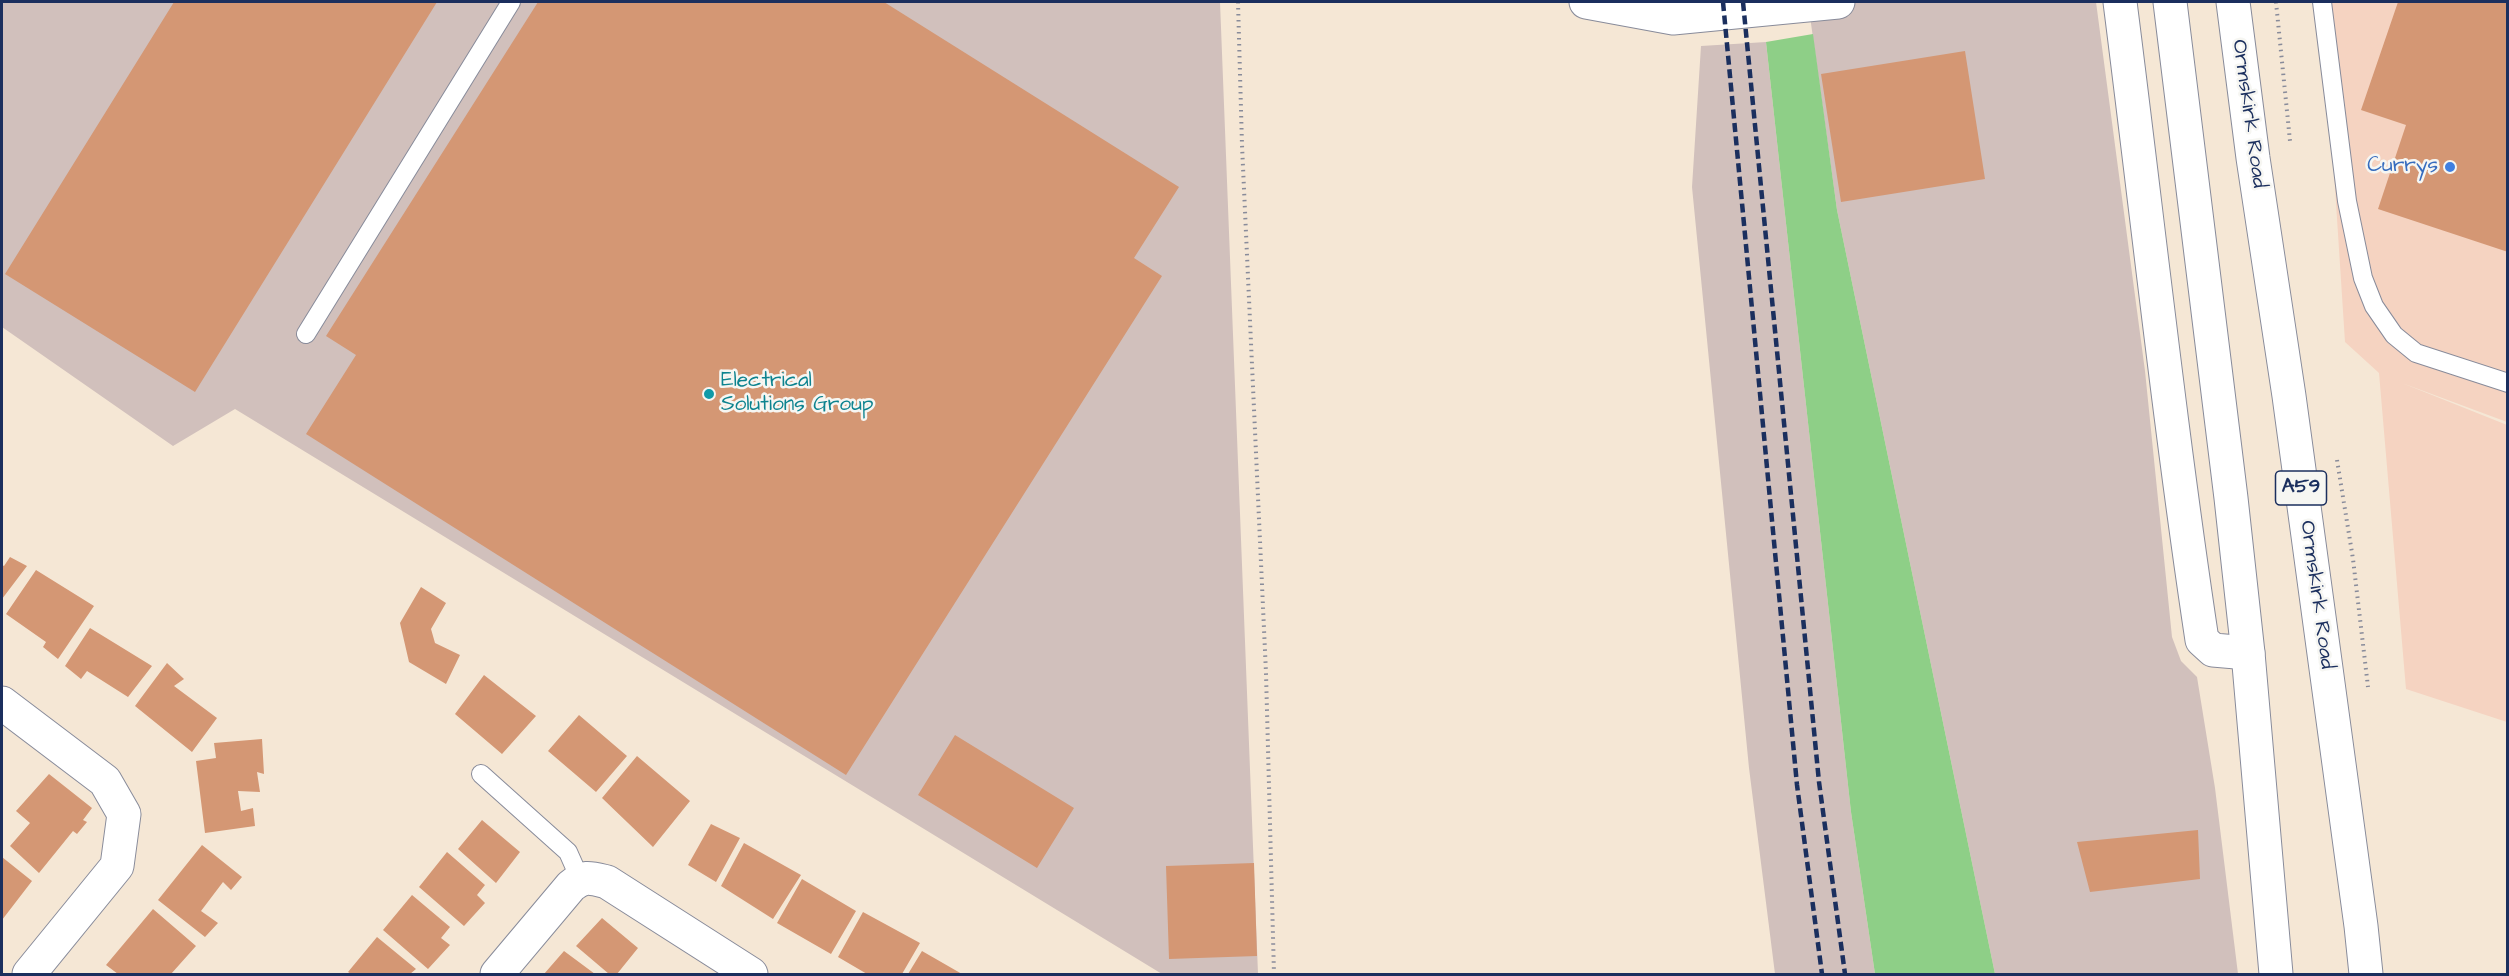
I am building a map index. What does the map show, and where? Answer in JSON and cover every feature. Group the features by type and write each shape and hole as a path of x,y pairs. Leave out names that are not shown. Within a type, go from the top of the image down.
{"main road":[{"path":"1586,2 1673,18 1838,2"},
{"path":"2120,2 2160,311 2178,482 2202,640 2213,650 2248,653"},
{"path":"2170,2 2229,475 2248,653 2276,975"},
{"name":"Ormskirk Road","path":"2233,2 2253,158 2289,396 2366,975"},
{"path":"2,703 105,781 124,814 117,866 28,975"},
{"path":"497,975 571,886 580,879 607,882 751,975"}],"lane":[{"path":"306,334 511,2"},
{"path":"2322,2 2349,212 2362,278 2374,306 2394,335 2416,353 2508,383"},
{"path":"481,774 568,852 580,879"}],"path":[{"path":"1238,2 1242,157 1266,673 1274,975"}],"shaded area":[{"path":"2,2 1220,2 1258,974 1162,974 235,409 173,446 2,327"},
{"path":"1808,2 2096,2 2145,371 2172,637 2181,661 2197,677 2215,788 2238,974 1995,974 1837,210"},
{"path":"2323,2 2507,2 2507,422 2402,383 2507,425 2507,722 2406,689 2379,373 2345,342"},
{"path":"1766,42 1851,812 1875,974 1775,974 1749,768 1692,187 1701,46"}],"green space":[{"path":"1813,34 1837,210 1995,974 1875,974 1851,812 1766,42"}],"building":[{"path":"174,2 437,2 195,392 5,274"},
{"name":"Electrical Solutions Group","path":"538,2 884,2 1179,187 1134,258 1162,276 846,775 306,434 356,355 326,336"},
{"name":"Currys","path":"2398,2 2508,2 2508,252 2378,209 2406,125 2361,110"},
{"path":"1965,51 1985,179 1841,202 1821,74"},
{"path":"10,557 27,566 2,599 2,565 4,566"},
{"path":"36,570 94,606 58,659 43,647 46,642 6,614"},
{"path":"421,587 446,603 431,629 435,643 460,655 446,684 409,662 400,623"},
{"path":"90,628 152,666 128,697 87,671 81,679 65,666"},
{"path":"167,663 184,679 174,686 217,718 192,752 135,706"},
{"path":"484,675 536,716 502,754 455,714"},
{"path":"579,715 627,756 596,792 548,751"},
{"path":"955,735 1074,808 1037,868 918,795"},
{"path":"262,739 264,774 257,772 260,792 238,791 241,811 253,808 255,826 205,833 196,761 216,758 214,743"},
{"path":"637,756 690,801 653,847 602,798"},
{"path":"49,774 92,808 83,820 87,822 77,834 73,831 39,873 10,846 30,823 16,811"},
{"path":"482,820 520,852 496,883 458,849"},
{"path":"711,824 740,838 716,882 688,865"},
{"path":"2198,830 2200,879 2090,892 2077,842"},
{"path":"744,843 801,875 773,919 721,886"},
{"path":"202,845 242,877 231,890 223,882 201,911 218,923 205,937 158,900"},
{"path":"447,852 485,885 477,895 485,903 464,926 419,887"},
{"path":"2,857 32,881 2,920"},
{"path":"1254,863 1257,956 1169,959 1166,866"},
{"path":"802,879 856,911 831,954 777,923"},
{"path":"412,895 450,927 441,938 450,945 428,969 383,930"},
{"path":"153,909 196,946 171,974 118,974 106,965"},
{"path":"863,912 920,943 902,974 867,974 838,957"},
{"path":"602,918 638,948 617,974 609,974 576,946"},
{"path":"377,937 416,969 410,974 351,974 348,972"},
{"path":"564,951 595,974 544,974"},
{"path":"922,951 962,974 908,974"}],"railway":[{"path":"1723,2 1797,785 1822,974"},
{"path":"1743,2 1819,782 1845,974"}],"place":[{"name":"Currys","path":"2450,167"},
{"name":"Electrical Solutions Group","path":"709,394"}]}
